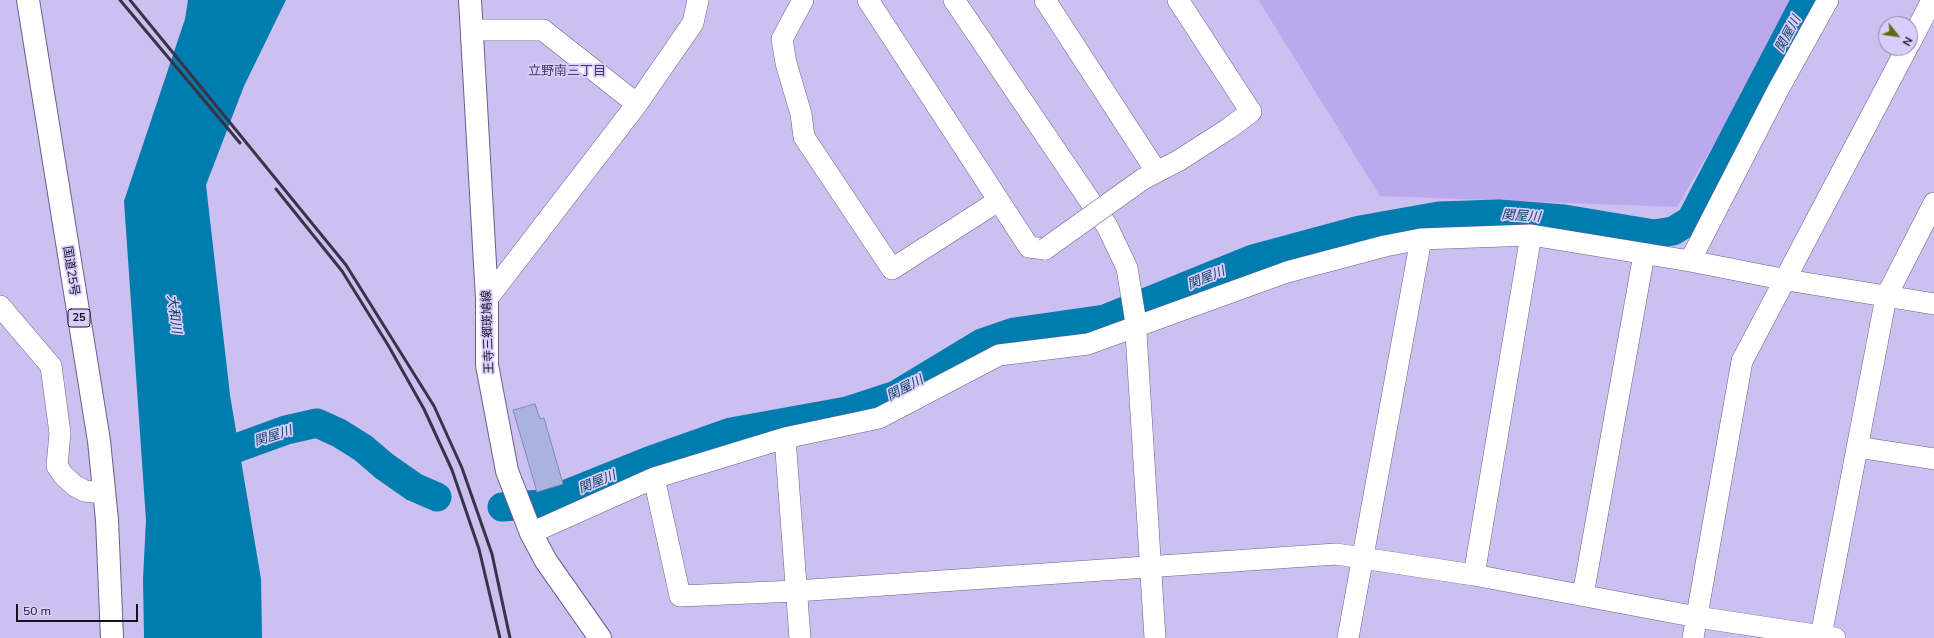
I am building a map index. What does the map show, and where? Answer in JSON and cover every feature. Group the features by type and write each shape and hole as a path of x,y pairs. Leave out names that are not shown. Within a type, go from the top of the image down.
{"main road":[{"name":"国道25号","path":"28,0 99,441 104,493 112,638"},
{"name":"王寺三郷斑鳩線","path":"470,0 487,299 487,365 507,471 525,516 546,561 600,638"}],"street":[{"path":"487,299 637,104 692,23 698,0"},
{"path":"803,0 782,39 786,63 801,114 804,137 892,269 998,201"},
{"path":"868,0 1029,247 1045,249 1150,175 1178,161 1228,129 1251,112 1178,0"},
{"path":"954,0 1107,226 1127,268 1134,314 1155,638"},
{"path":"1045,0 1150,175"},
{"path":"1690,261 1775,97 1828,0"},
{"path":"1918,27 1932,0"},
{"path":"472,30 543,30 637,104"},
{"path":"1693,638 1742,361 1787,280 1903,56"},
{"path":"654,478 680,596 796,591 1336,554 1364,557 1474,575 1697,617 1828,637 1857,446 1886,297 1934,203"},
{"path":"525,516 785,438 879,418 999,355 1088,344 1134,314 1385,246 1421,239 1531,235 1690,261 1787,280 1934,304"},
{"path":"1474,575 1531,235"},
{"path":"1348,638 1421,239"},
{"path":"1583,595 1644,254"},
{"path":"0,306 51,366 60,433 57,466 63,475 75,486 85,491 104,493"},
{"path":"785,438 800,638"},
{"path":"1857,446 1934,460"}],"shaded area":[{"path":"1798,0 1677,207 1380,196 1259,1"}],"water":[{"name":"大和川","path":"188,0 286,0 244,86 206,185 230,395 261,579 262,638 144,638 143,579 146,520 124,201 185,19"}],"building":[{"path":"535,404 540,419 544,418 563,484 537,492 513,410"}],"waterway":[{"name":"関屋川","path":"502,507 542,504 649,461 731,432 847,411 896,395 982,343 1014,332 1105,319 1253,259 1360,230 1439,216 1499,214 1564,219 1654,234 1673,231 1691,220 1806,0"},
{"name":"関屋川","path":"199,455 231,450 286,430 317,423 339,433 363,448 384,466 414,487 437,497"}],"railway":[{"path":"120,0 240,143"},
{"path":"130,0 346,265 434,406 462,468 492,554 510,638"},
{"path":"276,189 342,271 388,345 424,409 452,470 479,549 500,638"}],"district":[{"name":"立野南三丁目","path":"567,71"}]}
